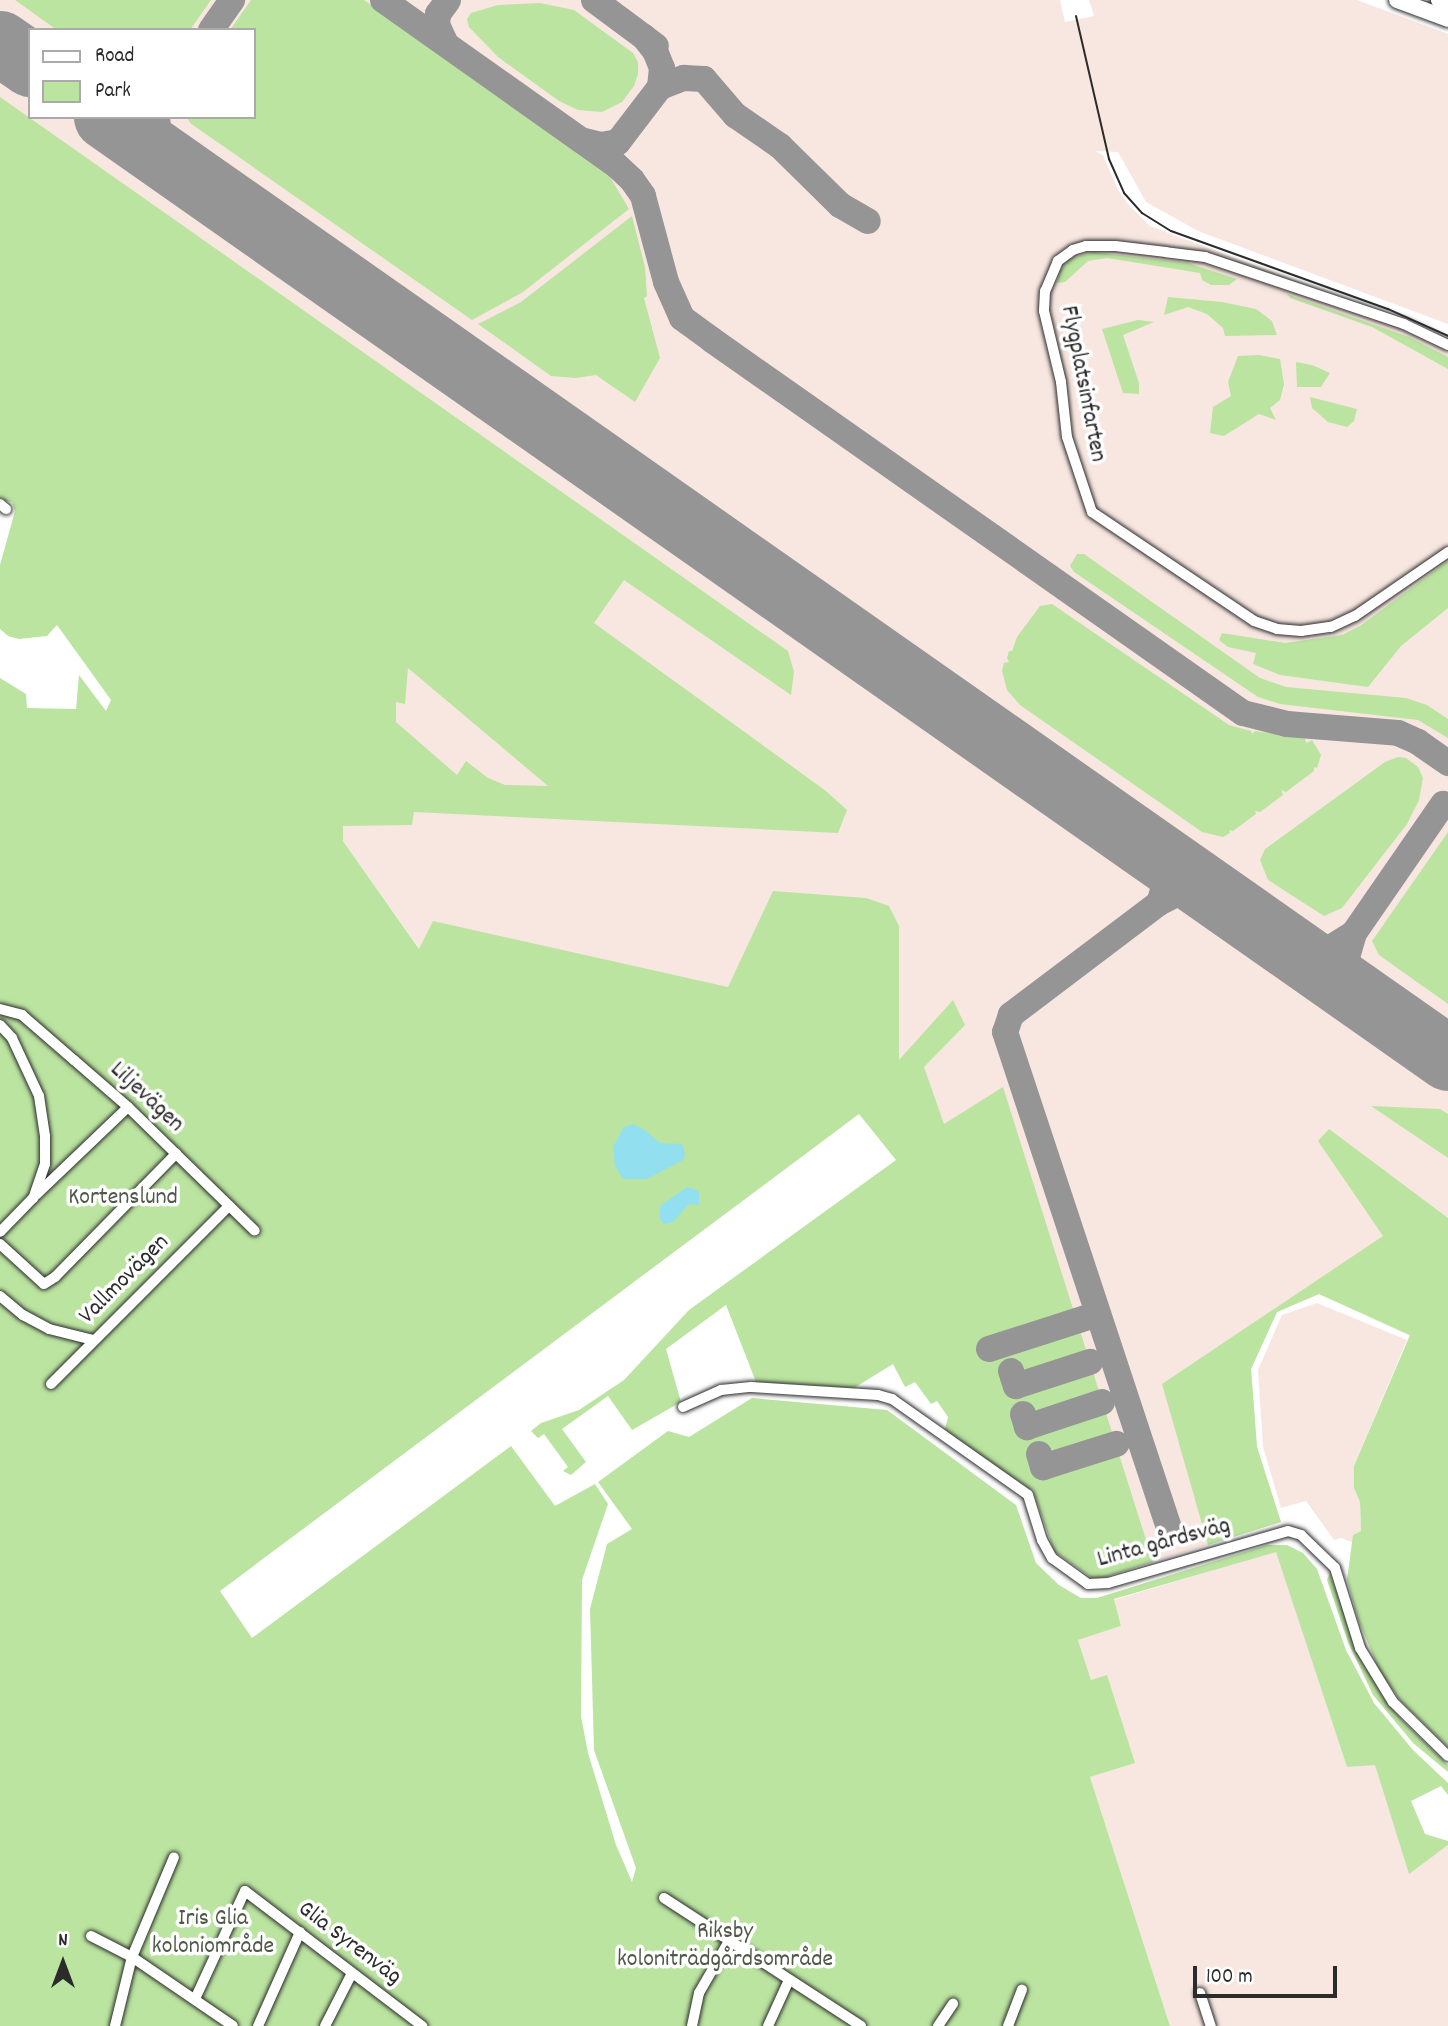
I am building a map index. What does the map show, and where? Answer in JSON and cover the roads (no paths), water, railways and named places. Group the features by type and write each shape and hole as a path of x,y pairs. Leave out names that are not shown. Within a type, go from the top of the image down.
{"main road":[{"path":"1397,0 1448,19"},
{"path":"1439,0 1448,4"}],"street":[{"name":"Flygplatsinfarten","path":"1448,345 1405,324 1205,257 1115,246 1086,246 1073,250 1058,261 1045,291 1044,311 1062,382 1067,437 1092,512 1254,621 1278,629 1301,631 1331,627 1355,616 1448,552"},
{"name":"Liljevägen","path":"0,1009 22,1015 128,1107 255,1231"},
{"path":"0,1025 12,1038 39,1096 45,1164 33,1198"},
{"path":"0,1232 128,1107"},
{"path":"0,1244 44,1284 55,1277 176,1154"},
{"name":"Vallmovägen","path":"51,1384 229,1206"},
{"path":"0,1296 23,1315 49,1329 93,1340"},
{"name":"Linta gårdsväg","path":"683,1407 721,1390 751,1387 878,1395 892,1399 1028,1495 1042,1540 1052,1558 1088,1584 1108,1583 1288,1531 1301,1535 1335,1568 1360,1648 1393,1702 1448,1756"},
{"path":"115,2026 132,1957 174,1857"},
{"name":"Glia Syrenväg","path":"195,1999 245,1891 422,2026"},
{"path":"664,1898 862,2026"},
{"path":"258,2026 300,1932"},
{"path":"91,1937 132,1957 233,2026"},
{"path":"692,2026 699,1993 729,1941"},
{"path":"326,2026 352,1973"},
{"path":"768,2026 789,1980"},
{"path":"1008,2026 1022,1990"},
{"path":"1200,1993 1212,2026"},
{"path":"938,2026 953,2004"},
{"path":"402,2026 411,2017"}],"water":[{"path":"633,1124 660,1143 682,1144 685,1154 683,1160 647,1179 623,1179 615,1166 613,1147 623,1128"},
{"path":"687,1187 699,1191 699,1205 689,1204 673,1222 664,1224 660,1219 660,1206"}],"tram line":[{"path":"1076,16 1109,159 1124,193 1142,213 1171,231 1388,309 1448,336"}],"park label":[{"name":"Kortenslund","path":"123,1199"},
{"name":"Iris Glia koloniområde","path":"213,1934"},
{"name":"Riksby koloniträdgårdsområde","path":"725,1947"}]}
